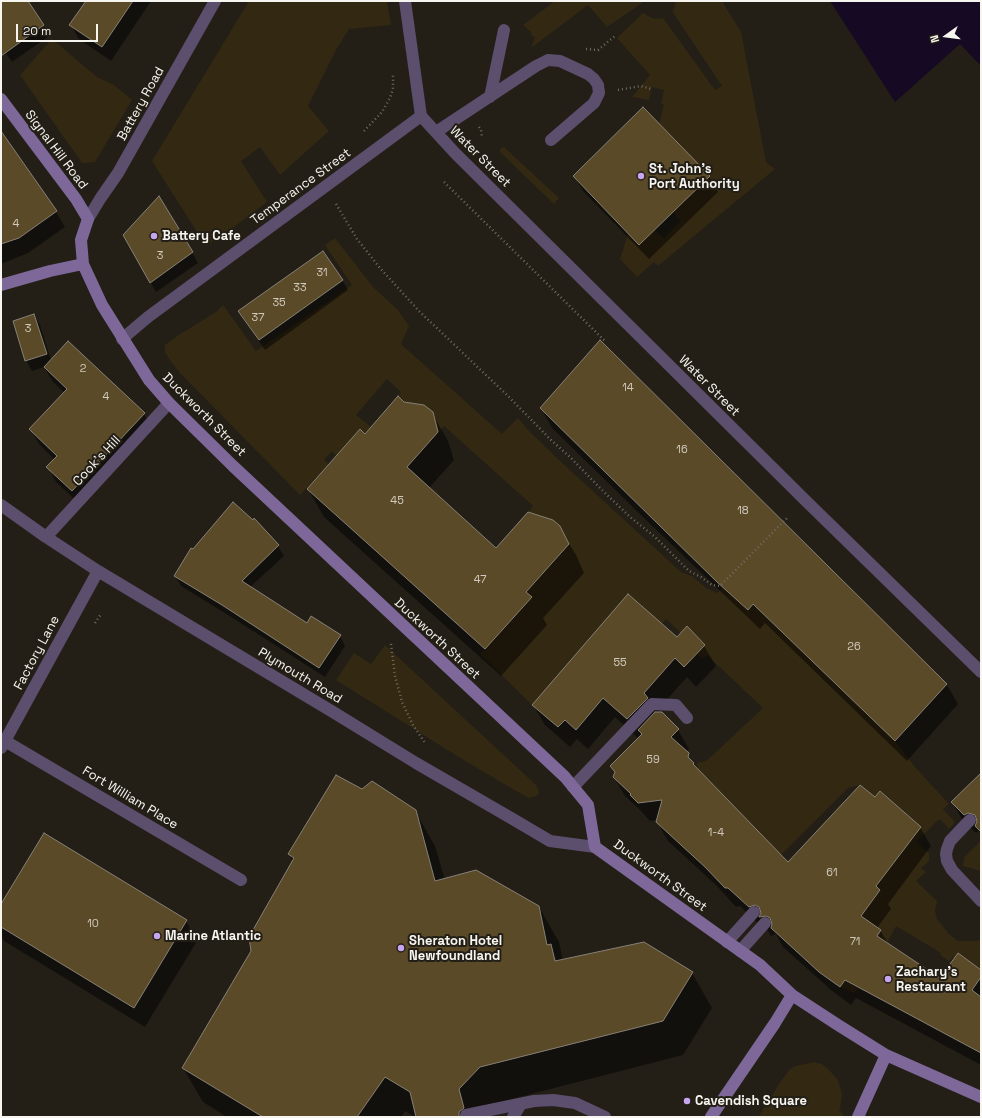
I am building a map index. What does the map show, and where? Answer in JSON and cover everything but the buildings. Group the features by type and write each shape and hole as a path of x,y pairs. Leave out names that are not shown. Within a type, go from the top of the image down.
{"street":[{"name":"Battery Road","path":"88,219 118,173 215,1"},
{"path":"405,1 421,116"},
{"path":"490,97 504,30"},
{"path":"436,132 536,66 548,60 560,61 588,74 598,85 599,93 594,103 551,140"},
{"name":"Signal Hill Road","path":"1,99 76,199 88,219"},
{"name":"Water Street","path":"421,116 805,500 981,672"},
{"name":"Temperance Street","path":"122,339 148,317 421,116"},
{"name":"Duckworth Street","path":"88,219 80,240 83,264 102,305 149,380 169,403 318,546 565,777 588,805 595,847 760,965 792,995 838,1025 886,1055 981,1097"},
{"path":"1,285 50,271 83,264"},
{"name":"Cook's Hill","path":"46,537 169,403"},
{"name":"Plymouth Road","path":"1,505 46,537 98,570 416,763 550,841 595,847"},
{"name":"Factory Lane","path":"3,744 98,570"},
{"path":"573,787 652,704 676,705 688,718"},
{"name":"Fort William Place","path":"3,744 241,880"},
{"path":"970,820 950,841 946,849 946,854 947,861 952,870 981,901"},
{"path":"727,942 754,912"},
{"path":"740,951 766,923"},
{"path":"711,1117 775,1023 792,995"},
{"path":"858,1117 886,1055"},
{"path":"466,1115 521,1104 553,1100 575,1103 605,1117"},
{"path":"514,1117 521,1104"}],"path":[{"path":"358,136 382,112 390,98 393,89 393,68"},
{"path":"599,93 641,86 651,89"},
{"path":"444,182 606,342"},
{"path":"326,186 357,239 380,268 419,311 510,398 550,440 571,458 618,505 655,537 689,571 712,585 720,586 787,518"},
{"path":"391,644 395,676 402,702 413,725 425,743"}],"shaded area":[{"path":"249,1 387,1 391,25 349,29 336,50 308,106 329,131 280,175 260,147 241,161 267,202 206,246 152,161"},
{"path":"555,1 641,1 642,3 607,27 588,5 531,48 535,37 532,36 531,32 523,25"},
{"path":"676,1 722,1 741,32 766,162 775,169 658,266 654,262 637,277 620,259 628,234 654,230 664,238 680,221 673,212 659,124 664,104 661,104 664,90 652,87 649,100 632,97 650,75 617,38 643,13 654,19 663,18 715,90 722,86 672,11"},
{"path":"830,1 981,1 981,66 960,44 895,102"},
{"path":"52,39 97,77 114,85 132,100 95,162 82,163 20,75"},
{"path":"504,147 559,198 554,204 500,152 501,148"},
{"path":"335,238 373,287 398,310 409,326 401,344 502,434 518,418 528,430 559,460 681,572 692,576 706,588 717,593 724,587 748,610 753,604 895,741 915,767 949,804 943,809 955,822 949,829 941,820 938,820 916,842 929,853 929,861 921,868 926,872 916,881 937,901 935,911 937,919 949,934 958,941 977,941 981,939 981,970 958,953 949,961 940,955 941,953 896,926 887,943 856,985 858,987 854,993 840,987 881,930 858,914 871,902 880,890 876,886 918,831 908,822 912,819 881,791 875,797 860,785 848,788 781,855 698,770 697,763 706,761 763,708 708,656 703,658 696,654 705,645 687,626 681,633 666,619 662,624 532,705 480,654 531,597 526,592 568,545 560,526 553,520 546,518 541,523 529,512 533,506 444,426 439,432 430,425 435,417 433,412 424,405 418,404 413,409 398,396 401,392 387,379 356,415 371,427 365,433 360,429 336,456 332,451 324,460 329,464 300,495 179,372 165,352 165,345 216,312 223,305 256,351 352,285 325,245"},
{"path":"385,645 535,784 539,793 537,796 529,798 516,791 336,680 354,653 371,664"},
{"path":"981,840 981,871 963,866 964,858"},
{"path":"814,1062 822,1064 838,1080 842,1094 839,1111 844,1116 843,1117 758,1117 790,1069"}],"place":[{"name":"St. John's Port Authority","path":"641,176"},
{"name":"Battery Cafe","path":"154,236"},
{"name":"Marine Atlantic","path":"157,936"},
{"name":"Sheraton Hotel Newfoundland","path":"401,948"},
{"name":"Zachary's Restaurant","path":"888,979"},
{"name":"Cavendish Square","path":"687,1101"}]}
